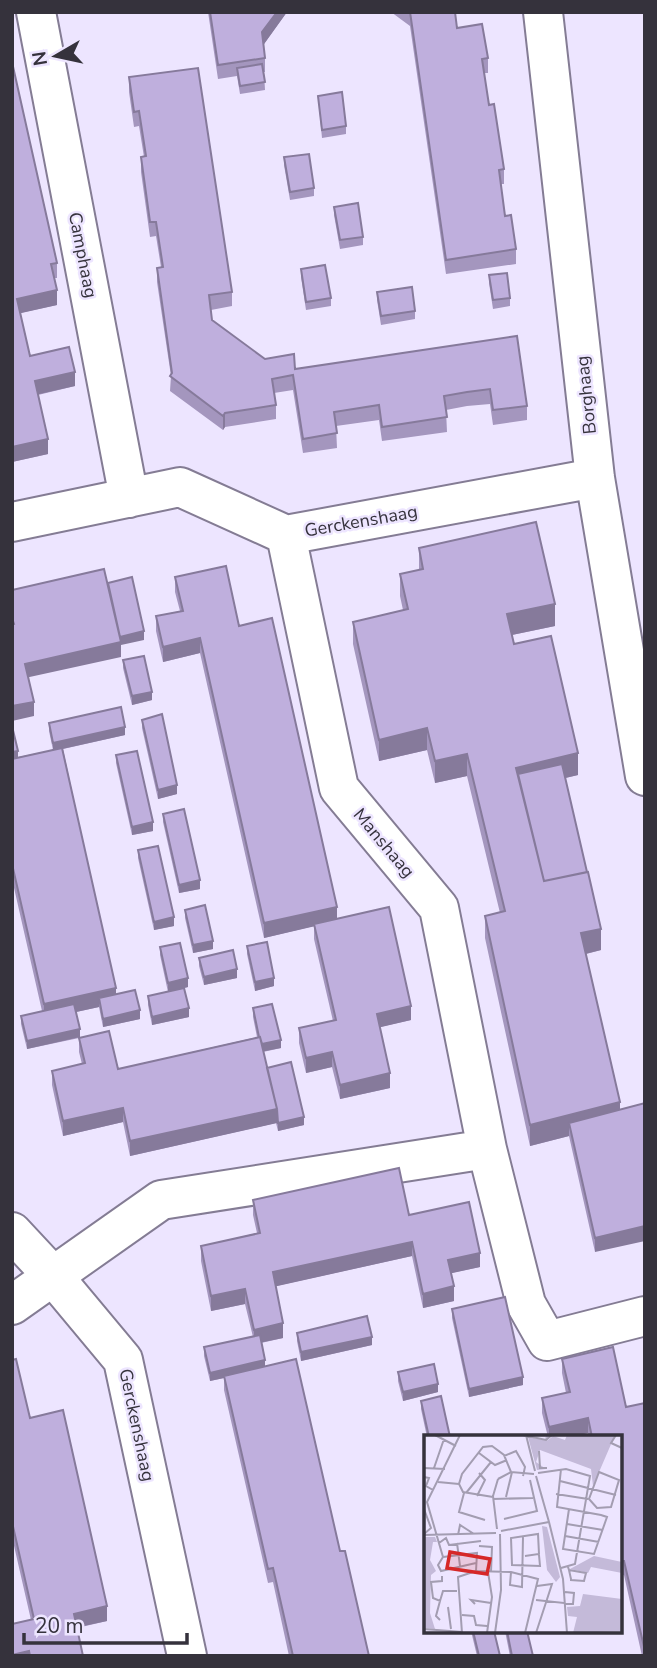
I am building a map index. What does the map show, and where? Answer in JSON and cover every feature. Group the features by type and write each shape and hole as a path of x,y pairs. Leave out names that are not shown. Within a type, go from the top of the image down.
{"street":[{"name":"Camphaag","path":"36,12 130,498"},
{"name":"Borghaag","path":"543,12 595,478 645,776"},
{"name":"Gerckenshaag","path":"12,522 180,487 286,535 595,478"},
{"name":"Manshaag","path":"286,535 339,788 439,908 487,1149 526,1304 547,1341 645,1316"},
{"path":"12,1305 161,1200 487,1149"},
{"name":"Gerckenshaag","path":"12,1232 53,1276 123,1360 187,1656"}],"building":[{"path":"210,12 277,12 262,32 265,58 218,65"},
{"path":"410,12 455,12 457,28 482,24 488,58 482,59 489,105 494,104 504,169 499,170 505,216 511,215 516,249 446,260"},
{"path":"12,62 57,263 51,264 57,290 17,299 30,356 69,347 75,372 35,381 48,439 12,447"},
{"path":"262,64 265,82 240,86 237,68"},
{"path":"198,68 232,292 209,295 212,320 265,359 294,354 295,369 517,336 527,406 493,410 490,389 467,392 444,396 447,417 382,427 379,405 334,412 337,433 303,439 293,375 272,379 276,405 225,413 223,416 170,376 172,373 157,268 163,267 156,222 150,222 141,157 146,156 139,111 134,112 129,77"},
{"path":"342,92 346,126 322,130 318,96"},
{"path":"309,154 314,188 290,192 284,157"},
{"path":"358,203 363,237 340,240 334,207"},
{"path":"325,265 331,298 306,302 301,269"},
{"path":"507,273 510,298 493,300 489,275"},
{"path":"412,287 415,311 381,316 377,292"},
{"path":"536,522 555,604 507,614 514,644 551,636 578,753 516,768 544,881 588,872 601,929 581,933 620,1102 530,1125 485,916 505,911 467,754 435,761 427,728 379,740 353,622 408,609 400,574 423,569 419,548"},
{"path":"226,566 239,626 272,618 337,907 264,923 200,638 163,647 156,616 183,611 175,577"},
{"path":"104,569 121,642 25,664 34,702 12,706 12,590"},
{"path":"132,577 144,631 120,637 108,583"},
{"path":"144,656 152,692 132,696 123,660"},
{"path":"121,707 125,727 53,743 49,723"},
{"path":"162,714 177,785 158,790 142,720"},
{"path":"12,726 18,751 12,752"},
{"path":"62,748 116,988 44,1004 12,864 12,759"},
{"path":"137,751 153,822 132,827 116,755"},
{"path":"562,764 587,872 544,881 518,774"},
{"path":"184,809 200,880 179,885 163,814"},
{"path":"158,846 174,917 154,922 138,850"},
{"path":"205,905 213,941 193,945 185,910"},
{"path":"389,907 411,1006 377,1014 390,1073 340,1085 332,1052 306,1058 299,1028 336,1020 314,924"},
{"path":"267,942 274,978 255,982 247,946"},
{"path":"180,943 188,978 168,983 160,947"},
{"path":"233,950 237,969 204,977 199,958"},
{"path":"184,988 189,1008 152,1017 148,996"},
{"path":"135,990 140,1010 103,1019 99,998"},
{"path":"74,1004 80,1029 27,1041 21,1016"},
{"path":"272,1004 281,1040 262,1044 253,1008"},
{"path":"109,1031 118,1069 260,1037 277,1109 130,1141 123,1108 63,1121 52,1071 85,1063 79,1038"},
{"path":"291,1062 304,1117 278,1123 267,1068"},
{"path":"645,1103 645,1226 595,1238 569,1123"},
{"path":"399,1168 409,1215 469,1202 480,1253 448,1260 454,1286 423,1294 412,1242 273,1272 283,1323 254,1330 245,1289 211,1296 201,1246 260,1233 253,1200"},
{"path":"505,1297 523,1377 469,1389 452,1309"},
{"path":"367,1316 372,1337 301,1352 297,1333"},
{"path":"260,1335 265,1360 210,1373 204,1347"},
{"path":"613,1347 626,1407 645,1403 645,1651 622,1561 622,1435 592,1435 588,1418 549,1427 542,1398 570,1392 562,1359"},
{"path":"16,1359 30,1418 63,1410 107,1606 74,1614 83,1656 30,1656 29,1651 12,1655 12,1624 34,1619 12,1522 12,1360"},
{"path":"296,1359 340,1551 345,1551 369,1656 293,1656 273,1568 268,1569 224,1376"},
{"path":"434,1364 438,1384 403,1392 398,1372"},
{"path":"441,1396 450,1435 429,1435 421,1401"},
{"path":"473,1633 494,1633 500,1656 479,1656"},
{"path":"507,1633 527,1633 533,1656 512,1656"}]}
